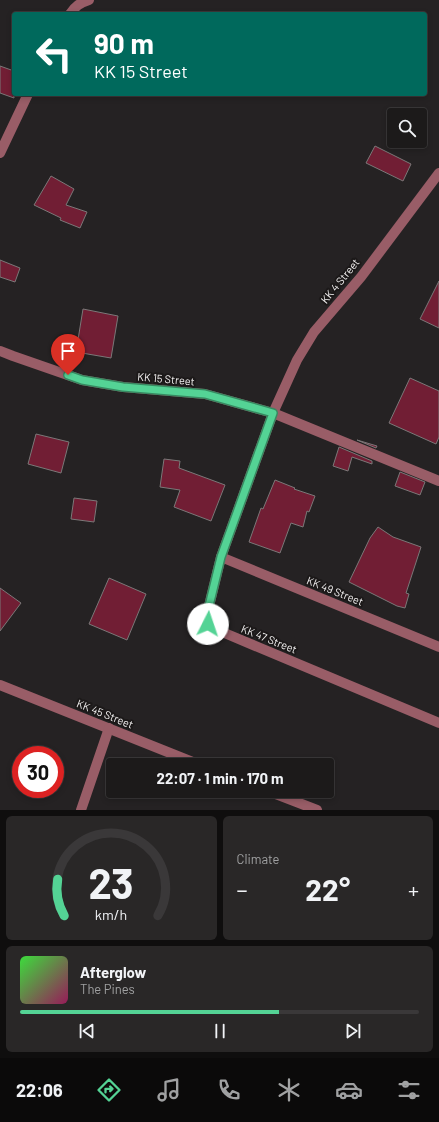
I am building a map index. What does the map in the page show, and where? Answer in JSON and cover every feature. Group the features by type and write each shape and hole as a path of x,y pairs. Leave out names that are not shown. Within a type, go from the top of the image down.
{"street":[{"path":"71,12 75,7 90,0"},
{"path":"0,153 27,96"},
{"name":"KK 4 Street","path":"273,413 297,360 314,332 361,276 439,173"},
{"name":"KK 15 Street","path":"0,351 82,380 123,387 205,394 273,413 439,481"},
{"name":"KK 47 Street","path":"273,413 221,557 207,614 208,624 215,629 439,723"},
{"name":"KK 49 Street","path":"221,557 439,647"},
{"name":"KK 45 Street","path":"0,685 183,758"},
{"path":"80,810 109,728"},
{"path":"286,798 317,810"}],"building":[{"path":"0,66 12,70 12,96 14,96 14,98 0,93"},
{"path":"375,146 411,164 403,181 366,163"},
{"path":"51,176 74,189 66,205 87,212 80,228 60,220 61,218 34,205"},
{"path":"0,260 20,268 15,282 0,277"},
{"path":"439,281 439,328 420,319"},
{"path":"83,309 118,316 111,358 76,352"},
{"path":"410,378 439,391 439,437 436,444 389,423"},
{"path":"36,434 69,442 61,473 28,464"},
{"path":"357,440 377,446 376,448"},
{"path":"339,447 372,461 372,464 352,457 348,471 333,466"},
{"path":"164,459 180,461 179,468 225,485 211,521 174,507 180,490 160,487"},
{"path":"400,472 425,482 420,495 395,486"},
{"path":"275,480 295,488 294,489 315,496 309,512 307,511 303,527 291,523 280,553 249,542 261,508 263,509"},
{"path":"74,498 97,501 94,522 71,519"},
{"path":"378,527 393,537 421,547 406,593 409,594 405,608 397,606 349,582 370,538"},
{"path":"109,578 146,594 127,640 89,624"},
{"path":"0,588 21,603 0,631"}],"route":[{"path":"68,375 82,380 123,387 205,394 273,413 221,557 207,614 208,624"}]}
